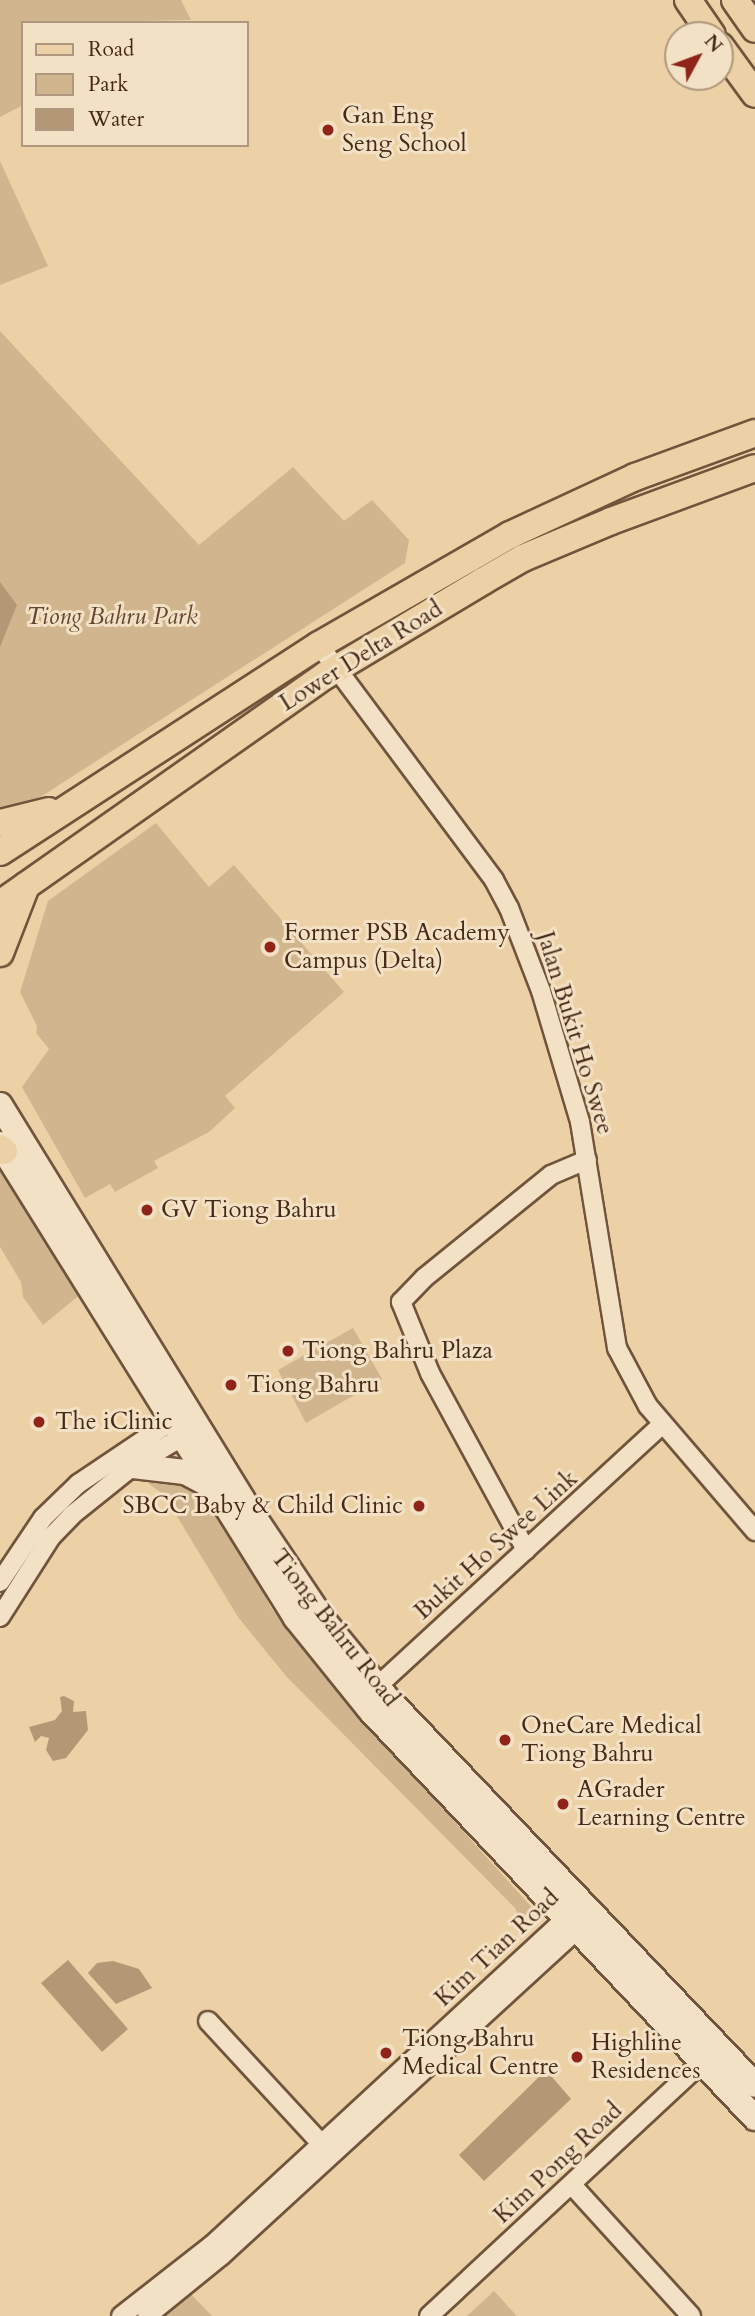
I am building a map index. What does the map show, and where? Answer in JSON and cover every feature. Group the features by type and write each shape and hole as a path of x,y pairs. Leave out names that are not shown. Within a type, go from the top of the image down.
{"main road":[{"path":"688,0 702,21"},
{"path":"735,0 755,29"},
{"path":"734,65 755,94"},
{"name":"Lower Delta Road","path":"0,852 319,645 510,534 635,477 755,433"},
{"name":"Lower Delta Road","path":"0,904 336,668 523,558 755,468"},
{"path":"0,823 73,803"},
{"path":"0,953 26,886"},
{"name":"Tiong Bahru Road","path":"0,1105 186,1423 219,1492 296,1618 711,2054 755,2118"},
{"name":"Tiong Bahru Road","path":"1,1148 369,1694"},
{"path":"133,1466 186,1472 219,1492"},
{"name":"Tiong Bahru Road","path":"711,2054 755,2085"}],"street":[{"name":"Jalan Bukit Ho Swee","path":"319,645 500,890 541,991 578,1112 617,1348 636,1390 755,1531"},
{"path":"526,1550 430,1373 401,1303 424,1278 551,1175 587,1160"},
{"path":"0,1617 51,1537 186,1423"},
{"path":"0,1582 57,1503 186,1423"},
{"name":"Bukit Ho Swee Link","path":"369,1694 663,1424"},
{"name":"Kim Tian Road","path":"147,2316 580,1916"},
{"path":"208,2021 326,2149"},
{"name":"Kim Pong Road","path":"429,2316 711,2054"},
{"path":"572,2185 691,2316"},
{"name":"Kim Tian Road","path":"121,2316 217,2251"}],"green space":[{"path":"0,0 181,0 191,20 21,21 21,106 0,117"},
{"path":"0,161 48,266 0,285"},
{"name":"Tiong Bahru Park","path":"0,331 199,545 293,467 344,521 372,500 409,540 405,563 31,803 0,811"},
{"path":"156,823 209,887 234,865 344,992 225,1096 235,1108 209,1132 154,1161 158,1168 115,1192 110,1184 85,1198 22,1087 49,1049 36,1033 37,1026 20,992 48,901"},
{"path":"0,1151 87,1289 43,1325 23,1297 21,1282 0,1247"},
{"path":"353,1328 382,1379 306,1423 278,1370"},
{"path":"167,1481 191,1488 210,1503 233,1535 271,1608 343,1697 533,1909 520,1919 515,1908 286,1676 238,1617 164,1495 148,1483"},
{"path":"187,2290 212,2316 158,2316"},
{"path":"494,2291 517,2316 467,2316"}],"water":[{"path":"0,582 17,605 0,647"},
{"path":"60,1697 74,1701 73,1712 86,1711 88,1730 66,1758 53,1761 46,1750 49,1738 41,1736 35,1742 29,1727 55,1720 62,1711"},
{"path":"68,1960 128,2029 102,2052 41,1983"},
{"path":"113,1961 139,1969 152,1988 116,2004 88,1973 97,1963"},
{"path":"546,2070 571,2099 484,2181 459,2155"}],"place":[{"name":"Gan Eng Seng School","path":"328,130"},
{"name":"Former PSB Academy Campus (Delta)","path":"270,947"},
{"name":"GV Tiong Bahru","path":"147,1210"},
{"name":"Tiong Bahru Plaza","path":"288,1351"},
{"name":"Tiong Bahru","path":"231,1385"},
{"name":"The iClinic","path":"39,1422"},
{"name":"SBCC Baby & Child Clinic","path":"419,1506"},
{"name":"OneCare Medical Tiong Bahru","path":"505,1740"},
{"name":"AGrader Learning Centre","path":"563,1804"},
{"name":"Tiong Bahru Medical Centre","path":"386,2053"},
{"name":"Highline Residences","path":"577,2057"}]}
